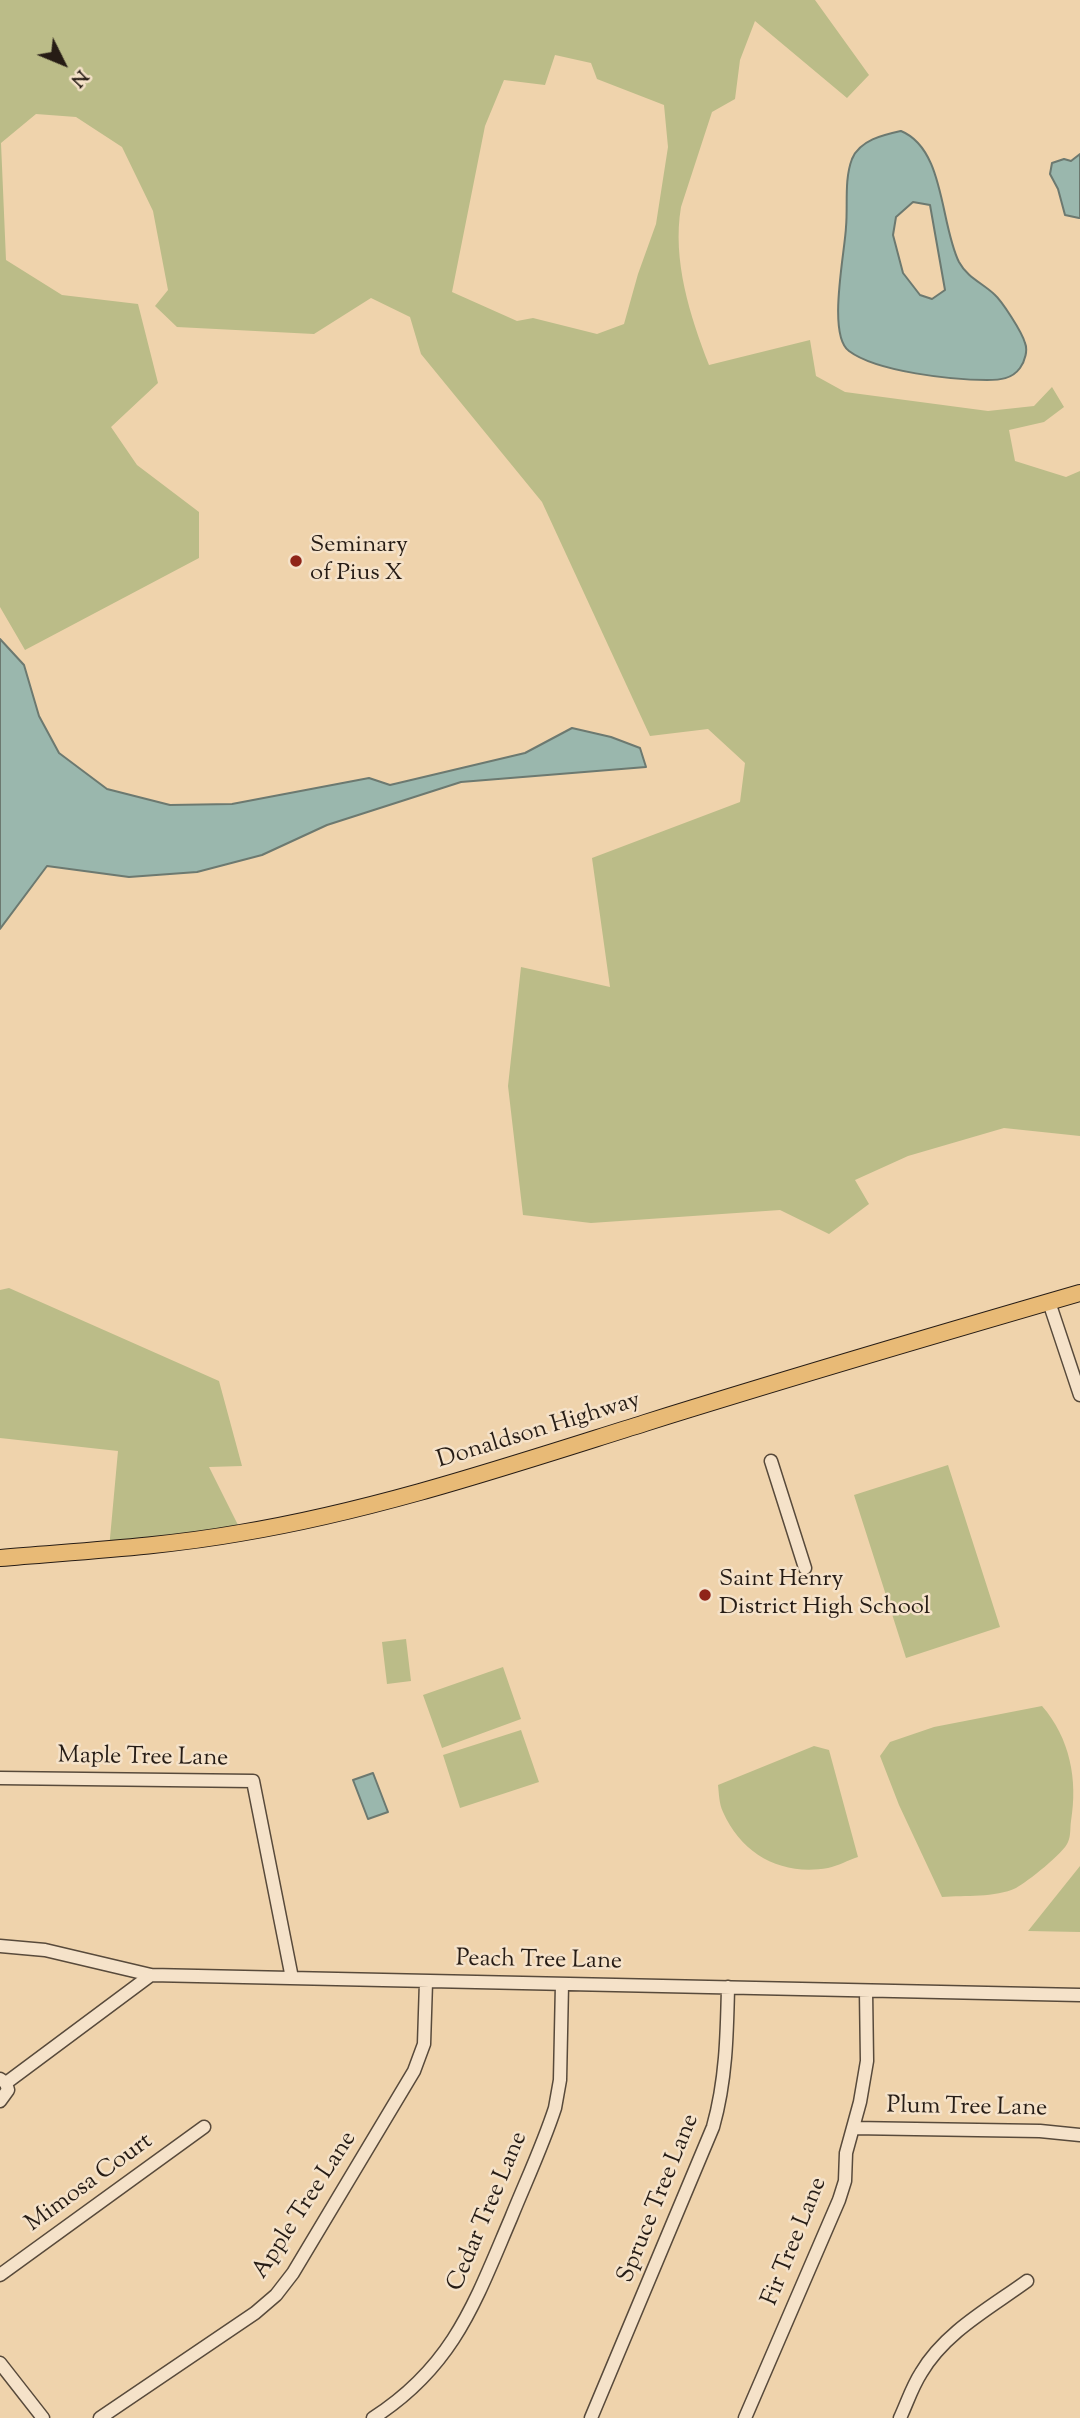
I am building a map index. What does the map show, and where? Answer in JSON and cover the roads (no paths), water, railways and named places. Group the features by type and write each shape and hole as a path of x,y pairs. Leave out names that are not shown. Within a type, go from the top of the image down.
{"main road":[{"name":"Donaldson Highway","path":"0,1558 226,1535 433,1490 735,1395 1080,1293"}],"street":[{"path":"1049,1302 1080,1395"},
{"path":"771,1461 805,1569"},
{"name":"Maple Tree Lane","path":"0,1778 253,1782 292,1978"},
{"name":"Peach Tree Lane","path":"0,1946 45,1950 151,1975 1080,1996"},
{"path":"0,2101 8,2090 3,2081 151,1975"},
{"name":"Apple Tree Lane","path":"100,2418 255,2314 276,2295 293,2273 420,2058 425,2031 426,1982"},
{"name":"Cedar Tree Lane","path":"373,2418 428,2374 451,2346 484,2283 555,2108 561,2080 562,1984"},
{"name":"Spruce Tree Lane","path":"591,2418 713,2127 721,2099 726,2064 728,1987"},
{"name":"Fir Tree Lane","path":"745,2418 839,2200 845,2180 845,2154 867,2061 866,1991"},
{"name":"Mimosa Court","path":"0,2275 204,2127"},
{"name":"Plum Tree Lane","path":"853,2128 1040,2131 1080,2135"},
{"path":"900,2418 922,2371 944,2343 1027,2281"},
{"path":"0,2363 43,2418"}],"water":[{"path":"901,131 915,140 934,170 959,262 970,276 998,298 1023,338 1025,359 1017,372 1009,377 972,380 896,369 862,358 849,351 843,342 838,311 847,184 852,159 860,147 873,139","holes":["913,202 930,205 945,290 932,299 920,295 903,273 893,235 896,217"]},
{"path":"1080,154 1079,218 1065,215 1058,189 1050,174 1052,163 1064,159 1071,161"},
{"path":"0,639 24,665 39,716 59,753 107,789 170,805 232,804 369,778 390,785 525,753 572,728 611,737 640,748 646,767 461,782 327,825 262,855 197,872 129,877 47,866 0,929"},
{"path":"373,1773 388,1812 368,1819 353,1780"}],"place":[{"name":"Seminary of Pius X","path":"296,561"},
{"name":"Saint Henry District High School","path":"705,1595"}]}
